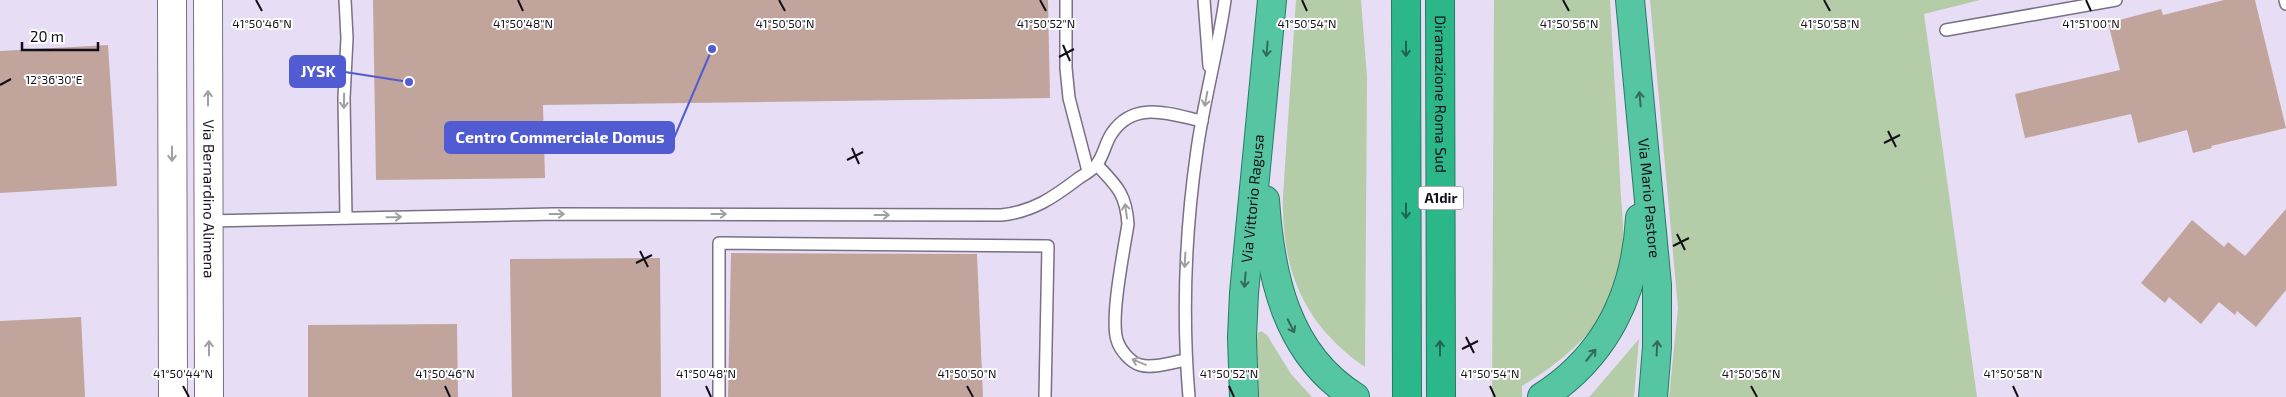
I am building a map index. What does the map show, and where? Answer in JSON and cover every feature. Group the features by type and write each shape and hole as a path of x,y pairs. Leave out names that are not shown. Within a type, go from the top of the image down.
{"highway":[{"name":"Via Vittorio Ragusa","path":"1244,397 1242,337 1244,293 1272,0"},
{"name":"A1dir","path":"1406,0 1407,397"},
{"name":"Diramazione Roma Sud","path":"1440,0 1441,397"},
{"name":"Via Mario Pastore","path":"1630,0 1657,285 1657,347 1652,397"},
{"path":"1259,124 1270,254 1277,290 1293,329 1324,373 1355,397"},
{"path":"1549,393 1595,352 1616,315 1627,288 1639,233 1644,142"}],"street":[{"path":"172,0 173,397"},
{"name":"Via Bernardino Alimena","path":"208,0 209,397"}],"lane":[{"path":"345,0 347,38 344,98 346,218"},
{"path":"1066,0 1068,98 1093,168 1117,184 1127,209 1128,224 1116,317 1117,341 1121,349 1140,365 1150,366 1186,360"},
{"path":"1204,0 1210,76"},
{"path":"1190,397 1186,360 1184,307 1185,256 1202,121 1225,0"},
{"path":"1946,30 2116,0"},
{"path":"2285,0 2286,4"},
{"path":"208,221 555,214 1002,215 1017,213 1044,203 1093,168 1113,132 1122,121 1137,113 1145,111 1162,112 1202,121"},
{"path":"719,397 719,243 1048,246 1045,397"}],"green space":[{"path":"1296,0 1361,0 1367,77 1365,367 1344,351 1326,333 1311,313 1300,293 1286,247 1283,222 1283,196"},
{"path":"1494,0 1610,0 1623,229 1622,268 1612,297 1604,313 1593,328 1567,354 1522,386 1522,397 1492,397"},
{"path":"1650,0 1980,0 1924,14 1977,397 1669,397 1678,308"},
{"path":"1261,331 1267,335 1291,374 1312,397 1259,397 1257,340 1258,333"},
{"path":"1639,339 1634,397 1589,397 1591,395"}],"building":[{"path":"373,0 1048,0 1050,98 543,105 545,178 376,180"},
{"path":"2224,0 2255,0 2286,128 2211,146 2212,148 2193,153 2187,130 2138,143 2131,114 2025,138 2015,94 2120,70 2108,23 2161,9 2163,15"},
{"path":"108,45 117,186 0,193 0,51"},
{"path":"2286,209 2286,290 2256,327 2237,311 2235,315 2219,302 2201,324 2169,297 2165,303 2141,283 2192,220 2224,247 2228,242 2245,256"},
{"path":"731,253 977,254 983,397 728,397"},
{"path":"660,258 661,397 512,397 510,259"},
{"path":"81,317 85,397 0,397 0,321"},
{"path":"457,324 458,397 308,397 308,325"}],"place":[{"name":"Centro Commerciale Domus","path":"712,49"},
{"name":"JYSK","path":"409,82"}]}
